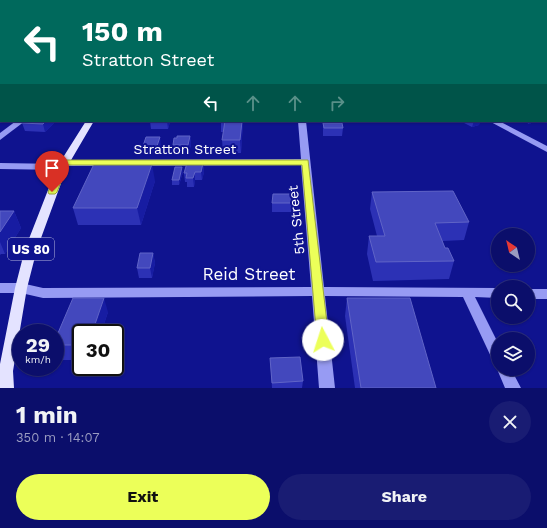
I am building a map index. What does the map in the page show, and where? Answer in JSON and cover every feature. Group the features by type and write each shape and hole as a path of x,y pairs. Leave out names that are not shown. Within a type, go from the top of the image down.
{"main road":[{"name":"US 80","path":"6,388 3,377 21,288 31,249 40,221 64,165 89,122"}],"street":[{"path":"0,137 20,122"},
{"name":"5th Street","path":"302,122 327,388"},
{"path":"495,122 547,149"},
{"name":"Stratton Street","path":"0,166 306,162"},
{"name":"Reid Street","path":"0,288 21,288 43,293 181,291 491,293"},
{"path":"467,293 491,343"},
{"path":"535,294 547,294"},
{"path":"507,376 513,388"}],"building":[{"path":"23,122 45,122 43,124 22,123"},
{"path":"225,122 242,122 240,140 222,140"},
{"path":"323,123 342,123 343,128 324,128"},
{"path":"177,136 190,136 188,145 173,145 174,138 177,138"},
{"path":"146,137 160,137 157,146 143,146"},
{"path":"187,163 203,163 201,172 195,172 193,178 186,178 187,173 184,173"},
{"path":"94,164 152,164 137,208 73,208"},
{"path":"175,167 182,167 179,180 172,180"},
{"path":"453,191 469,222 435,223 445,248 448,248 454,261 376,262 369,236 385,236 372,192"},
{"path":"273,194 297,194 298,203 272,203"},
{"path":"0,211 14,211 0,232"},
{"path":"140,253 153,253 150,268 137,268"},
{"path":"73,298 104,298 95,324 72,324 72,345 64,345 64,324 62,324"},
{"path":"347,298 410,298 436,388 361,388"},
{"path":"300,357 303,381 272,383 270,358"}],"route":[{"path":"52,192 65,163 306,162 323,340"}]}
